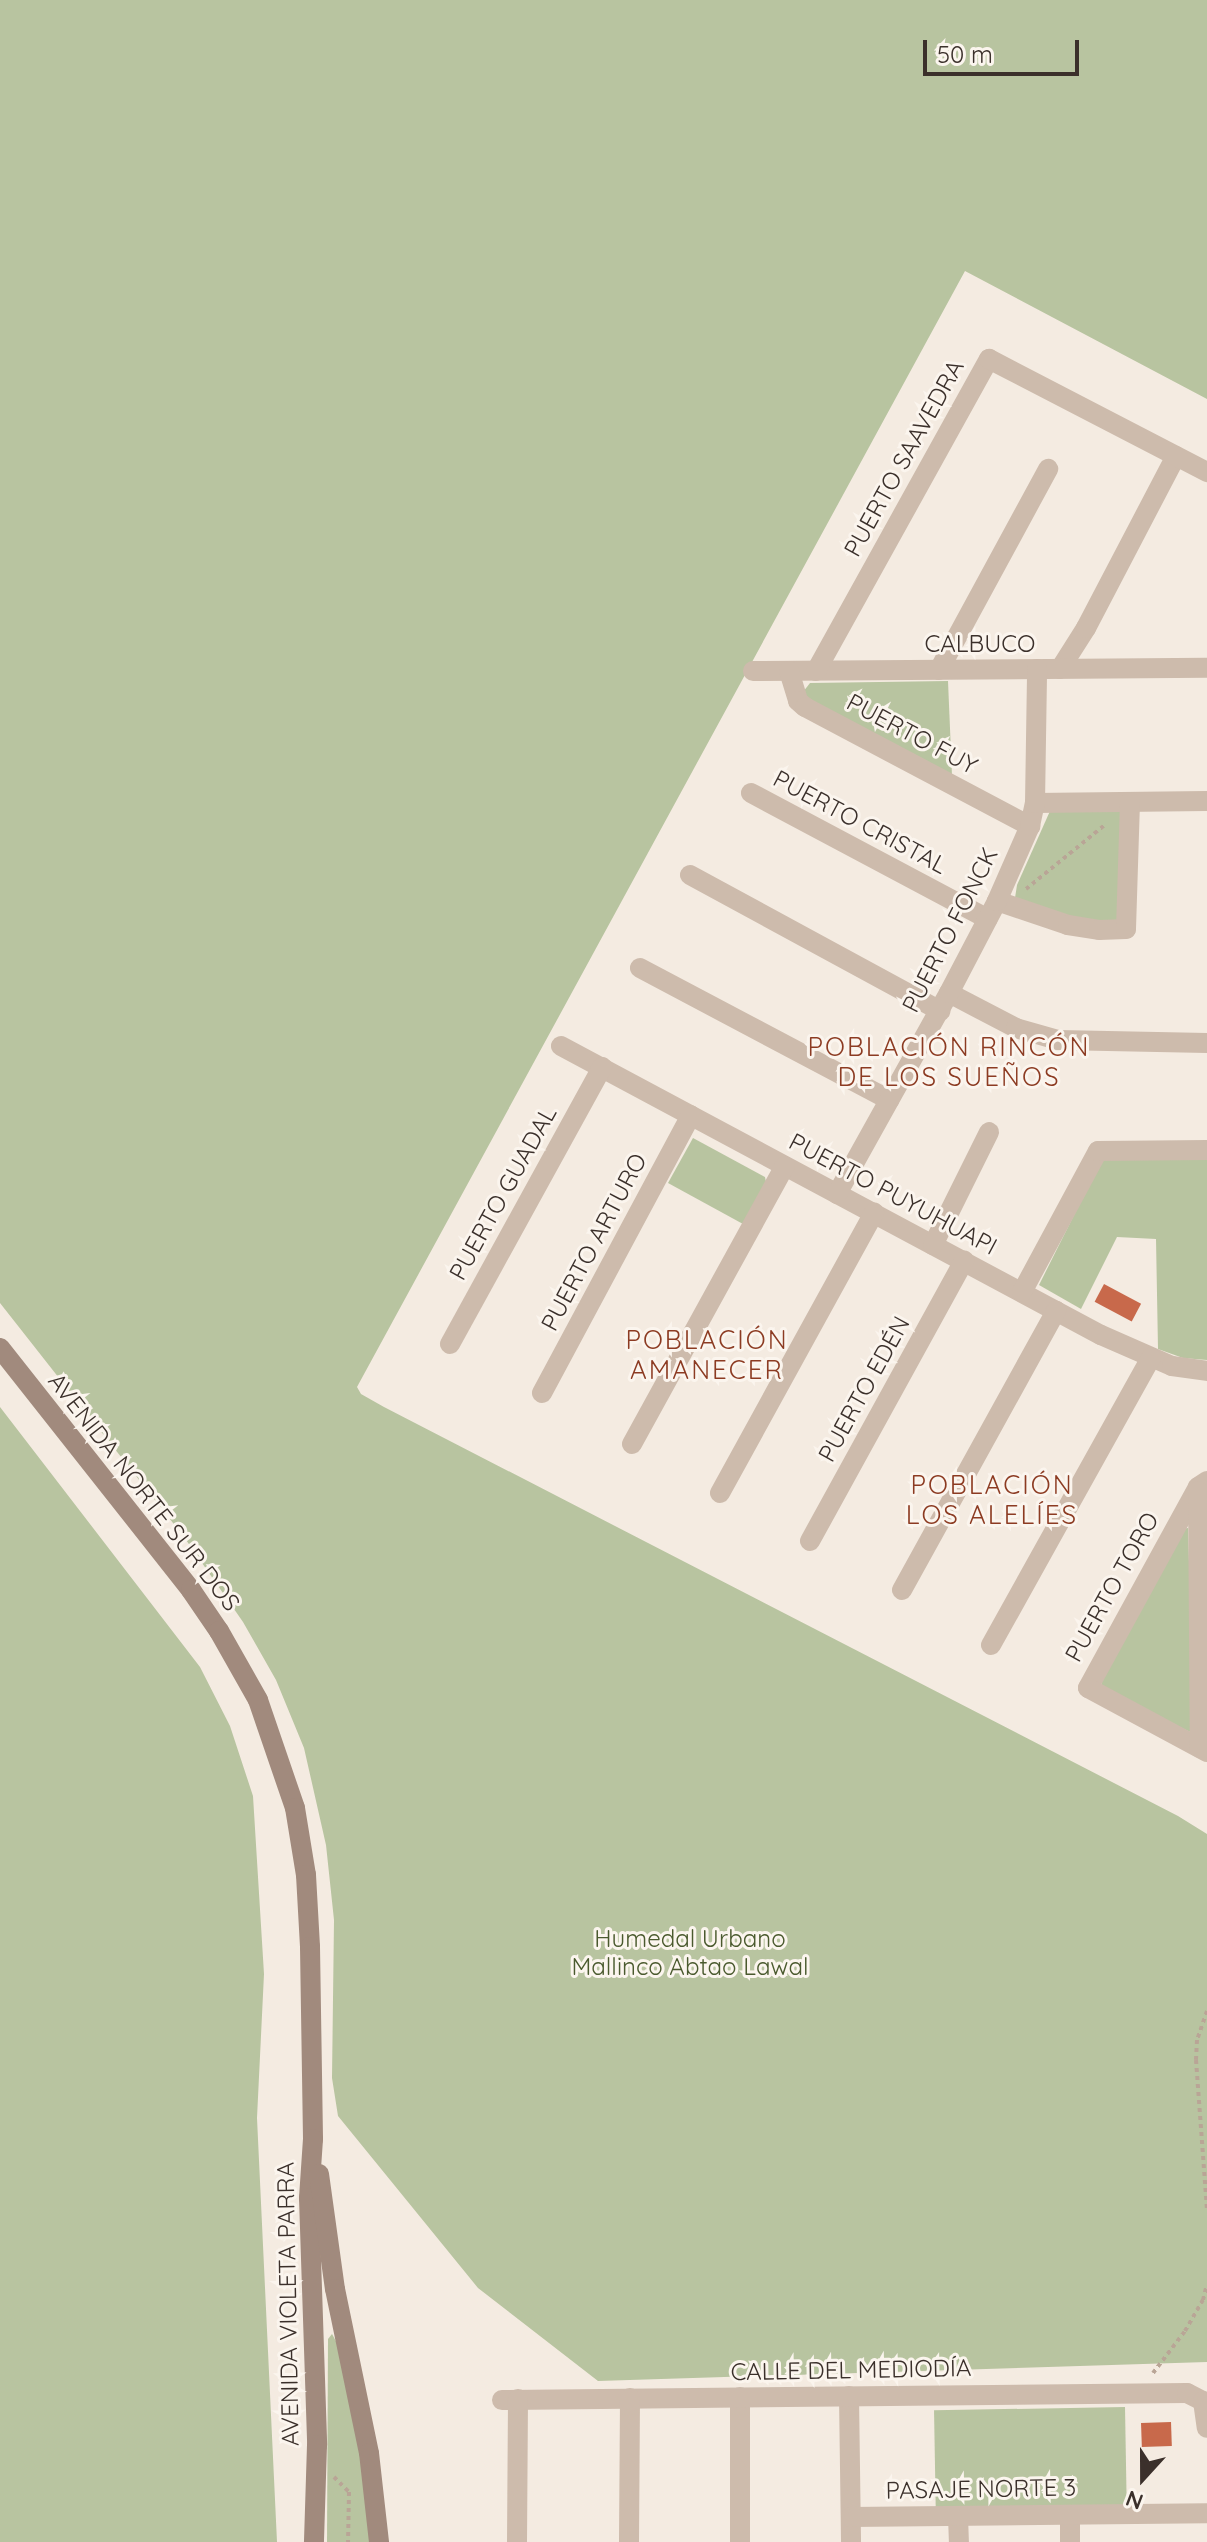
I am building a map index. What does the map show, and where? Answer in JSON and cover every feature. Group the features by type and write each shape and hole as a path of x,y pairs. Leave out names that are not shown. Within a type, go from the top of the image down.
{"main road":[{"name":"AVENIDA NORTE SUR DOS","path":"0,1348 191,1590 239,1664 263,1712 295,1808 306,1875 313,2139"},
{"name":"AVENIDA VIOLETA PARRA","path":"313,2139 309,2198 316,2475 314,2542"},
{"name":"AVENIDA VIOLETA PARRA","path":"313,2139 335,2289 369,2453 379,2542"}],"street":[{"name":"PUERTO SAAVEDRA","path":"816,671 989,359 1207,472"},
{"path":"1060,669 1086,628 1176,456"},
{"path":"939,670 1048,469"},
{"name":"CALBUCO","path":"753,671 1207,668"},
{"name":"PUERTO FONCK","path":"837,1194 997,907 1030,826 1035,803 1037,669"},
{"name":"PUERTO FUY","path":"789,671 798,701 805,707 1030,826"},
{"name":"PUERTO CRISTAL","path":"751,793 997,907 1080,927 1126,929 1130,802"},
{"path":"1035,803 1207,801"},
{"path":"690,875 944,1002 1016,1028 1058,1040 1207,1043"},
{"path":"640,968 889,1100"},
{"name":"PUERTO PUYUHUAPI","path":"561,1046 1056,1311 1151,1358 1172,1366 1207,1371"},
{"name":"PUERTO GUADAL","path":"450,1344 602,1067"},
{"name":"PUERTO ARTURO","path":"542,1393 691,1115"},
{"path":"933,1245 989,1132"},
{"path":"1022,1292 1098,1151 1207,1150"},
{"path":"632,1444 785,1166"},
{"path":"720,1493 874,1213"},
{"name":"PUERTO EDÉN","path":"810,1541 964,1261"},
{"path":"902,1590 1056,1311"},
{"path":"991,1645 1151,1358"},
{"path":"1202,1484 1203,1750"},
{"name":"PUERTO TORO","path":"1202,1484 1088,1688 1203,1750"},
{"name":"CALLE DEL MEDIODÍA","path":"517,2542 510,2400 1187,2393 1200,2397 1206,2405 1207,2428"},
{"path":"849,2396 851,2542"},
{"path":"740,2397 740,2542"},
{"path":"629,2542 630,2398"},
{"name":"PASAJE NORTE 3","path":"851,2517 1207,2513"},
{"path":"1070,2515 1070,2542"},
{"path":"958,2516 959,2542"}],"path":[{"path":"997,907 1130,802"},
{"path":"1207,2011 1197,2040 1196,2060 1207,2211"},
{"path":"1138,2394 1185,2331 1203,2300 1207,2284"},
{"path":"316,2475 335,2478 349,2492 348,2542"}],"green space":[{"name":"Humedal Urbano Mallinco Abtao Lawal","path":"0,0 1207,0 1207,399 965,271 357,1387 361,1394 384,1407 1178,1816 1207,1834 1207,2362 598,2381 478,2288 338,2116 332,2078 334,1920 326,1845 304,1748 276,1680 243,1622 184,1537 0,1303"},
{"path":"948,681 952,776 817,708 803,692 810,683"},
{"path":"1121,810 1121,920 1093,924 1015,898 1017,885 1050,811"},
{"path":"693,1138 765,1177 766,1182 743,1224 668,1183"},
{"path":"1103,1157 1207,1157 1207,1360 1183,1358 1158,1349 1156,1239 1117,1237 1081,1309 1039,1285"},
{"path":"0,1407 200,1667 230,1726 253,1796 264,1974 257,2118 277,2542 0,2542"},
{"path":"1188,1528 1194,1727 1190,1732 1103,1690 1100,1676 1182,1529"},
{"path":"332,2334 337,2343 366,2480 371,2542 327,2542 328,2339"},
{"path":"1125,2407 1127,2508 936,2511 934,2410"}],"building":[{"path":"1104,1284 1141,1304 1132,1321 1095,1302"},
{"path":"1171,2422 1172,2446 1142,2447 1141,2423"}],"district":[{"name":"POBLACIÓN RINCÓN DE LOS SUEÑOS","path":"949,1062"},
{"name":"POBLACIÓN AMANECER","path":"707,1355"},
{"name":"POBLACIÓN LOS ALELÍES","path":"992,1500"}]}
